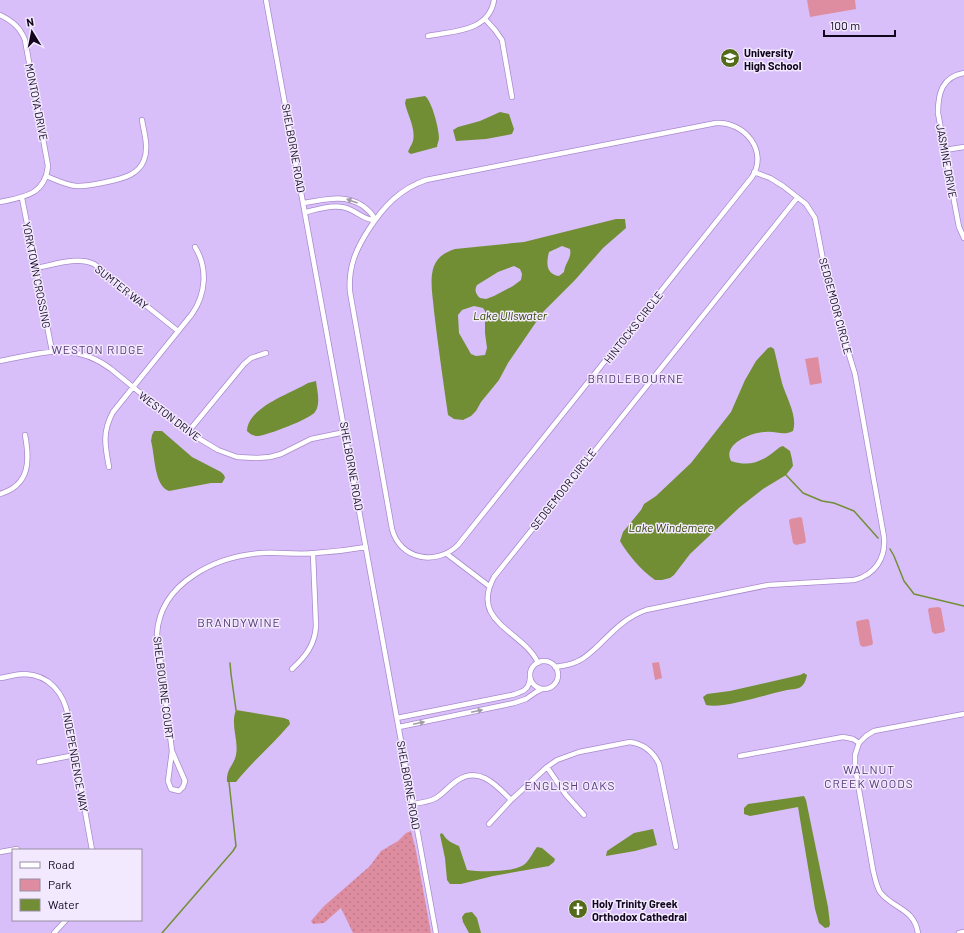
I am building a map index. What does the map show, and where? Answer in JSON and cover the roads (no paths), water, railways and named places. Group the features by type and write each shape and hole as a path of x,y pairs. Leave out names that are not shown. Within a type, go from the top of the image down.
{"street":[{"name":"SHELBORNE ROAD","path":"266,0 306,212 436,933"},
{"path":"428,36 472,28 485,20 492,8 494,0"},
{"name":"MONTOYA DRIVE","path":"0,16 15,24 22,32 25,40 47,158 48,166 46,176"},
{"path":"485,20 496,30 502,40 512,97"},
{"name":"JASMINE DRIVE","path":"964,73 959,74 944,84 938,99 938,113 955,206 959,227 964,238"},
{"path":"0,202 22,198 37,190 43,183 46,176 78,186 121,179 132,174 139,167 145,156 146,140 142,120"},
{"path":"538,663 532,652 517,638 500,626 494,618 489,605 489,586 447,554 427,558 414,554 398,542 392,529 349,285 351,269 357,249 387,204 396,196 412,186 426,180 716,123 733,124 748,135 756,150 754,172 779,184 797,198"},
{"path":"945,150 964,147"},
{"name":"HINTOCKS CIRCLE","path":"447,554 458,545 754,172"},
{"name":"YORKTOWN CROSSING","path":"22,198 52,351"},
{"path":"304,203 330,198 343,198 360,204 372,213 375,220"},
{"name":"SEDGEMOOR CIRCLE","path":"489,586 496,574 797,198 806,204 815,218 828,286 855,374 884,537 884,550 880,562 867,575 854,580 768,585 646,610 623,622 590,653 580,660 573,664 555,667"},
{"path":"306,212 330,207 342,207 349,209 368,220 375,220"},
{"path":"109,467 105,442 107,424 116,407 195,310 203,286 204,273 200,254 195,247"},
{"name":"SUMTER WAY","path":"36,268 74,261 90,262 115,280 178,331"},
{"name":"WESTON DRIVE","path":"0,362 52,351 68,351 86,355 105,365 188,432 218,450 237,457 270,457 281,454 311,439 345,432"},
{"path":"188,432 244,364 251,358 266,353"},
{"path":"0,494 16,485 22,479 26,471 28,459 25,435"},
{"name":"SHELBOURNE COURT","path":"172,751 185,781 184,787 179,791 171,789 168,784 172,751 157,634 160,615 169,597 177,588 196,574 214,565 235,558 264,553 313,554 366,547"},
{"path":"292,669 305,656 315,637 316,626 313,554"},
{"path":"397,718 512,695 528,688 530,685 531,670 538,663 546,662 555,667 558,677 555,684 549,688 542,689 526,699 514,703 399,727"},
{"name":"INDEPENDENCE WAY","path":"0,678 22,675 35,676 46,680 57,690 64,700 92,849"},
{"path":"530,677 536,686 542,689"},
{"path":"918,933 916,924 909,914 883,894 876,881 854,764 856,751 859,743 866,736 879,730 964,714"},
{"path":"740,756 838,737 847,738 859,743"},
{"path":"489,824 511,800 547,767 561,758 579,752 624,743 636,743 647,748 659,764 676,847"},
{"path":"39,762 75,755"},
{"path":"547,767 566,795 584,815"},
{"path":"412,804 435,799 460,779 473,776 485,778 491,781 511,800"},
{"path":"0,852 12,850"},
{"path":"54,933 65,921"},
{"path":"959,933 964,932"}],"water":[{"path":"425,96 430,103 435,116 439,140 437,147 411,154 408,152 414,136 405,103 406,99"},
{"path":"500,112 509,114 514,129 512,134 486,139 456,141 453,130 458,127 480,121"},
{"name":"Lake Ullswater","path":"616,219 625,219 626,228 603,248 575,280 543,312 508,363 499,380 481,402 476,411 471,416 463,420 454,419 448,415 437,337 432,288 434,266 443,255 455,249 524,242","holes":["562,246 570,249 570,252 564,272 559,276 555,275 549,270 547,260 549,252","514,266 520,269 522,274 521,280 494,296 486,299 480,298 476,292 477,285 498,272","474,306 483,308 485,311 487,348 485,355 476,356 471,354 459,333 458,315 462,310"]},
{"name":"Lake Windemere","path":"771,347 774,349 782,383 793,413 793,431 786,433 770,432 753,434 734,444 729,455 731,461 739,463 746,464 758,462 783,446 790,451 793,466 786,475 763,489 740,507 690,554 674,575 670,578 655,580 640,567 623,546 620,541 623,532 644,504 656,496 691,463 731,412 745,380 756,361 768,348"},
{"path":"316,381 318,405 317,409 312,415 263,435 255,436 247,431 249,422 262,408 308,383"},
{"path":"154,431 162,431 192,457 221,472 225,478 222,483 211,483 169,491 164,488 160,483 154,462 151,441"},
{"path":"804,673 807,675 805,681 801,687 797,689 785,690 744,701 714,706 706,705 703,697 707,694 730,691"},
{"path":"236,710 284,718 289,720 290,724 236,782 227,782 229,770 235,758 237,749 234,727 234,716"},
{"path":"804,796 828,907 830,924 829,927 825,928 819,923 815,909 798,807 750,816 744,814 744,808 748,804"},
{"path":"653,829 657,845 635,851 606,856 607,851 634,833"},
{"path":"441,833 450,842 459,846 467,870 489,871 515,869 529,860 537,847 542,848 555,859 549,866 493,876 461,884 450,884 447,880 445,858 440,835"},
{"path":"472,912 477,918 481,933 469,933 463,922 462,917 465,913"}],"waterway":[{"path":"786,475 803,493 822,501 834,503 854,511 878,538"},
{"path":"890,549 904,581 914,594 964,606"},
{"path":"230,663 236,710"},
{"path":"162,933 236,846 229,782"}],"place":[{"name":"University High School","path":"730,58"},
{"name":"Holy Trinity Greek Orthodox Cathedral","path":"578,909"}],"district":[{"name":"WESTON RIDGE","path":"98,349"},
{"name":"BRIDLEBOURNE","path":"636,378"},
{"name":"BRANDYWINE","path":"239,622"},
{"name":"WALNUT CREEK WOODS","path":"869,776"},
{"name":"ENGLISH OAKS","path":"570,785"}]}
